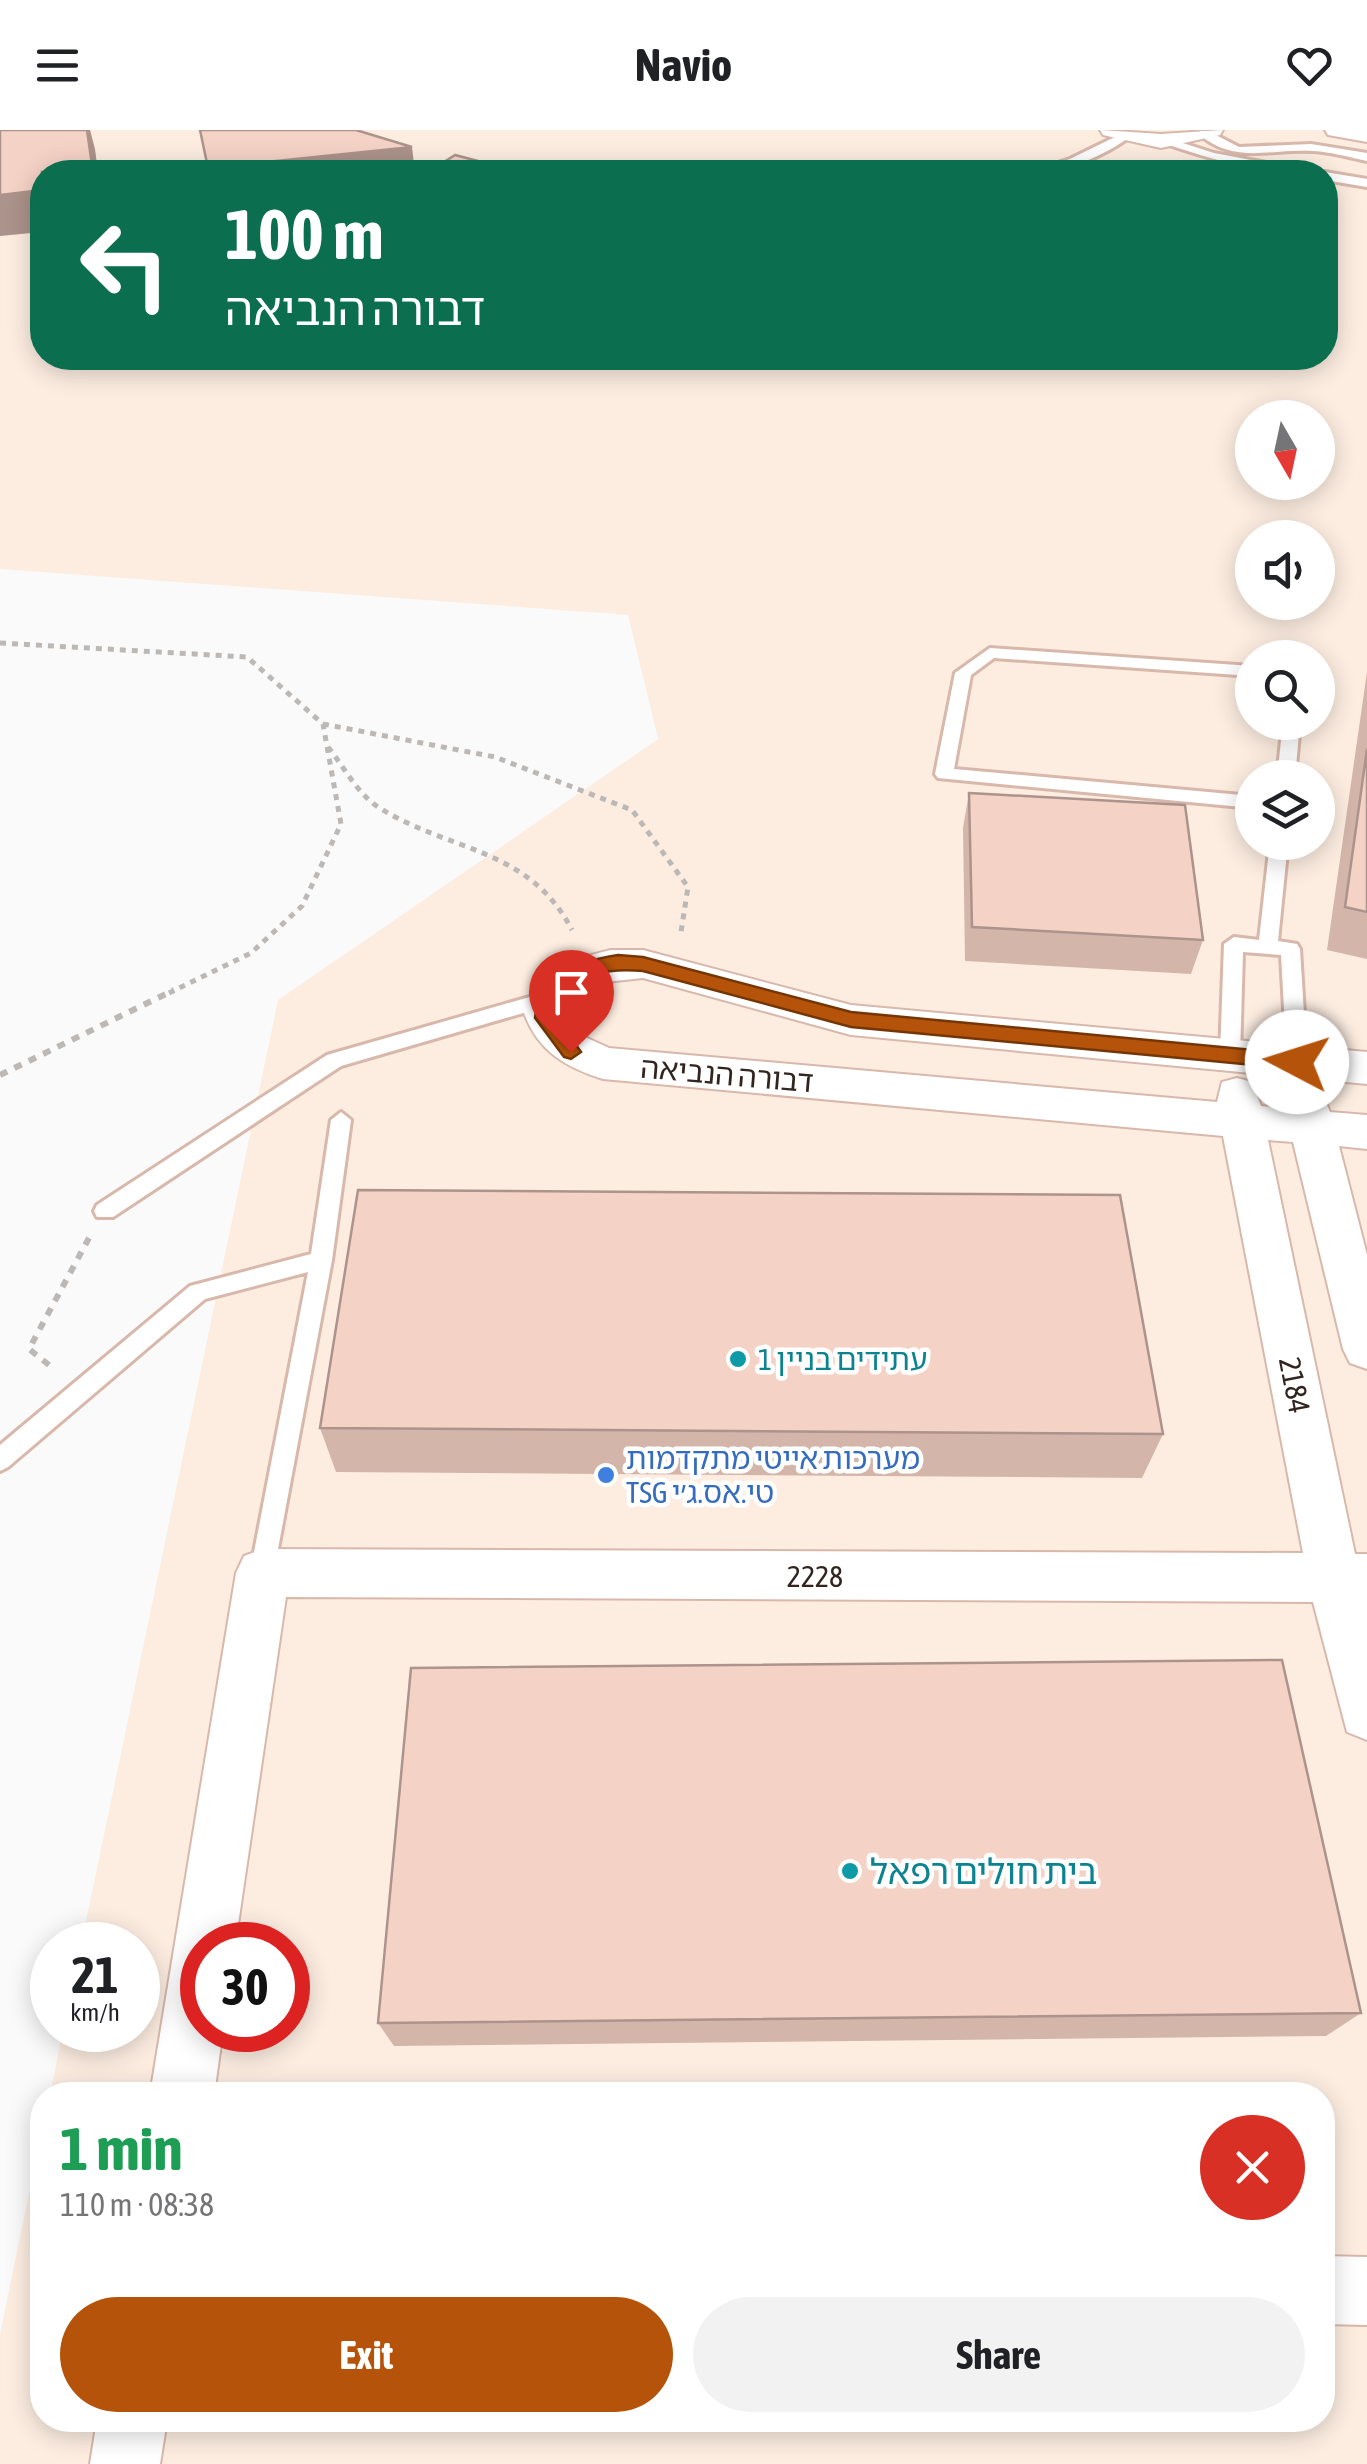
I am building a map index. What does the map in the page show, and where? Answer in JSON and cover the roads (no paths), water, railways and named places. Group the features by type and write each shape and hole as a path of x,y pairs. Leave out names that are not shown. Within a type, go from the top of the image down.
{"street":[{"path":"1337,130 1367,136"},
{"path":"1118,133 1167,141 1207,132"},
{"path":"547,999 566,978 585,967 618,962 674,972 851,1020 1367,1068"},
{"name":"דבורה הנביאה","path":"547,999 546,1018 556,1038 571,1052 602,1063 1367,1132"},
{"name":"2184","path":"1230,1056 1351,1578 1367,1713"},
{"path":"1297,1062 1367,1349"},
{"path":"209,1922 262,1573"},
{"name":"2228","path":"262,1573 1351,1578"},
{"path":"184,2082 188,2052"},
{"path":"1335,2290 1367,2291"},
{"path":"126,2464 130,2432"}],"lane":[{"path":"1207,132 1217,146 1250,154 1304,146 1367,157"},
{"path":"1076,160 1118,133"},
{"path":"1167,141 1236,160"},
{"path":"1338,178 1367,184"},
{"path":"1235,670 990,653 963,673 944,774 1235,800"},
{"path":"1268,947 1277,860"},
{"path":"1230,1056 1234,944 1290,949 1297,1062"},
{"path":"104,1211 334,1060 547,999"},
{"path":"262,1573 321,1260 340,1120"},
{"path":"0,1460 198,1292 321,1260"}],"place":[{"name":"עתידים בניין 1","path":"738,1359"},
{"name":"מערכות אייטי מתקדמות TSG טי.אס.ג׳י","path":"606,1475"},
{"name":"בית חולים רפאל","path":"850,1871"}]}
